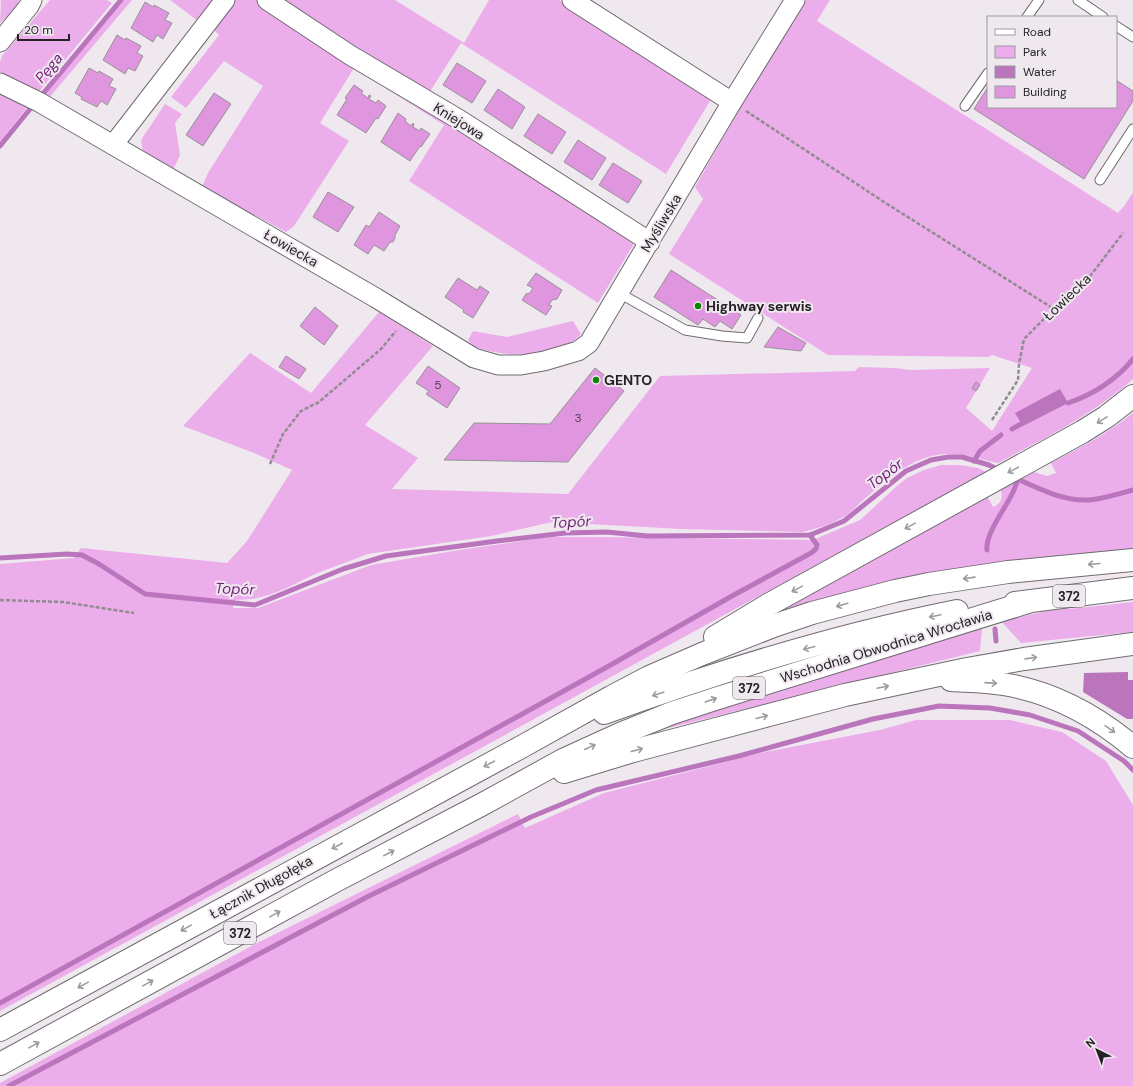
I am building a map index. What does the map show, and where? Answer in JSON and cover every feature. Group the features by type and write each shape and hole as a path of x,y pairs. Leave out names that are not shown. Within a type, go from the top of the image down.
{"main road":[{"path":"523,746 649,677 768,605 944,507 1047,452 1106,417 1133,396"},
{"path":"649,677 776,625 812,613 895,591 929,584 1008,572 1133,560"},
{"name":"Wschodnia Obwodnica Wrocławia","path":"523,746 578,723 647,698 802,649 972,608 1133,588"},
{"name":"Wschodnia Obwodnica Wrocławia","path":"482,805 563,760 620,734 672,713 754,686 1028,602"},
{"path":"482,805 568,771 632,751 845,695 1024,659 1133,644"},
{"path":"924,678 1001,684 1027,689 1058,699 1085,712 1112,730 1133,747"},
{"name":"Łącznik Długołęka","path":"0,1030 523,746"},
{"name":"372","path":"0,1064 330,884 482,805"}],"street":[{"path":"0,42 29,6 32,0"},
{"path":"113,145 225,0"},
{"name":"Kniejowa","path":"267,0 350,55 460,120 650,242"},
{"path":"572,0 732,102"},
{"name":"Myśliwska","path":"589,343 732,102 795,0"},
{"name":"Łowiecka","path":"0,83 39,102 376,298 474,358 498,365 521,365 544,361 578,351 589,343"}],"lane":[{"path":"1028,16 1039,0"},
{"path":"1078,0 1102,16"},
{"path":"1117,27 1133,37"},
{"path":"965,106 987,74"},
{"path":"1100,180 1133,130"},
{"path":"619,293 685,330 722,336 747,338 758,318"}],"path":[{"path":"732,102 884,202 1054,309"},
{"name":"Łowiecka","path":"992,420 1018,380 1019,364 1024,340 1054,309 1091,275 1123,233"},
{"path":"270,464 283,434 301,411 319,402 381,349 408,317"},
{"path":"0,600 63,602 134,613"}],"green space":[{"path":"1,0 19,0 18,7 0,23"},
{"path":"50,0 107,0 112,3 37,94 5,76 0,71 0,62 2,56"},
{"path":"124,0 132,0 48,99 44,95"},
{"path":"170,0 213,0 198,21"},
{"path":"234,0 395,0 464,43 489,0 559,0 713,96 666,174 461,43 429,93 635,242 598,303 409,181 444,125 354,68 320,123 349,141 294,226 286,232 202,187 208,173 263,86 224,61 186,108 171,97 219,35 212,28"},
{"path":"806,0 830,0 817,21 1118,213 1133,192 1133,379 1118,392 1086,414 1051,435 998,463 958,454 944,454 920,460 889,478 845,516 830,524 808,531 681,529 552,522 491,536 368,554 315,574 269,595 253,599 235,600 233,608 258,608 371,565 459,550 550,537 813,540 860,520 898,485 907,478 924,470 941,465 960,465 978,468 986,472 0,1011 0,564 74,558 81,548 227,563 247,541 292,470 254,453 183,426 250,353 311,393 379,312 433,346 365,425 418,458 392,489 568,494 660,376 855,371 859,367 910,370 990,368 966,408 992,431 1032,368 992,355 988,357 828,355 669,254 703,199 695,187 746,98"},
{"path":"0,94 29,105 0,142"},
{"path":"165,104 182,114 175,123 180,155 174,168 172,169 143,152 141,140"},
{"path":"573,321 581,334 572,342 550,351 525,354 500,353 480,349 468,340 473,331 507,337"},
{"path":"1133,413 1133,552 777,615 769,614 987,496 993,507 996,506 1001,500 1001,490 1034,472 1047,476 1056,473 1051,463 1104,434"},
{"path":"1133,602 1133,632 1021,643 1001,621 1068,606 1069,609"},
{"path":"982,628 980,651 652,732 652,727"},
{"path":"916,720 1010,720 1062,732 1106,761 1133,805 1133,1086 0,1086 0,1083 257,943 518,814 525,828 604,793 765,752 880,730"}],"water":[{"path":"1060,389 1068,403 1023,426 1015,413"},
{"path":"1128,672 1128,680 1133,680 1133,719 1127,719 1083,692 1084,673"}],"building":[{"path":"145,2 153,7 154,5 169,13 165,20 172,23 163,39 157,35 153,42 131,28"},
{"path":"117,35 125,40 126,38 141,46 137,53 143,56 135,71 128,68 125,74 103,60"},
{"path":"457,63 486,81 472,103 443,85"},
{"path":"89,68 98,73 99,71 113,79 109,86 116,89 107,105 101,101 97,107 81,99 82,97 75,93"},
{"path":"1117,81 1133,91 1133,101 1084,179 974,109 987,89 987,108 1117,108"},
{"path":"354,85 363,91 361,93 368,98 369,95 371,96 369,99 376,103 378,100 386,106 378,119 376,118 366,133 337,115 347,99 345,98"},
{"path":"498,89 525,107 512,129 484,110"},
{"path":"214,93 231,104 203,146 186,135"},
{"path":"398,113 406,119 405,121 411,126 413,123 413,127 420,131 421,128 430,134 410,161 381,142"},
{"path":"538,114 566,132 552,154 524,136"},
{"path":"578,140 606,158 592,180 564,162"},
{"path":"613,163 642,181 628,203 599,185"},
{"path":"328,192 354,207 338,232 313,217"},
{"path":"379,212 400,226 393,242 390,242 384,251 374,245 368,254 354,245 366,225 369,227"},
{"name":"Highway serwis","path":"671,270 741,315 732,329 720,321 715,327 703,319 698,325 654,297"},
{"path":"536,273 562,290 557,299 552,300 549,305 552,306 546,315 522,300 533,288 527,285"},
{"path":"458,278 477,290 480,286 489,292 473,318 445,297"},
{"path":"315,307 338,326 324,345 300,326"},
{"path":"778,327 806,343 801,351 764,347"},
{"path":"286,356 306,369 299,379 279,367"},
{"path":"428,366 460,388 447,408 426,394 429,391 416,383"},
{"path":"595,368 624,391 568,462 444,460 474,423 550,424"},
{"path":"976,382 980,385 976,391 972,388"}],"waterway":[{"name":"Pęga","path":"41,96 121,0"},
{"name":"Pęga","path":"0,146 30,109"},
{"path":"1068,403 1104,386 1119,374 1133,359"},
{"path":"1012,429 1021,424"},
{"path":"974,461 980,451 1001,435"},
{"name":"Topór","path":"0,558 67,554 82,555 99,564 145,594 255,605 343,569 386,556 497,541 565,533 607,532 647,536 810,535 844,521 906,471 931,460 948,457 962,457 989,465 999,470"},
{"name":"Topór","path":"1013,477 1049,493 1078,500 1098,499 1133,490"},
{"path":"987,550 987,544 992,530 1012,494 1018,479"},
{"path":"0,1003 811,553 816,549 817,545 810,535"},
{"path":"995,629 996,641"},
{"path":"9,1086 369,896 531,817 596,790 739,756 873,719 939,706 990,708 1030,715 1078,731 1124,761 1133,770"}],"place":[{"name":"Highway serwis","path":"698,306"},
{"name":"GENTO","path":"596,380"}]}
